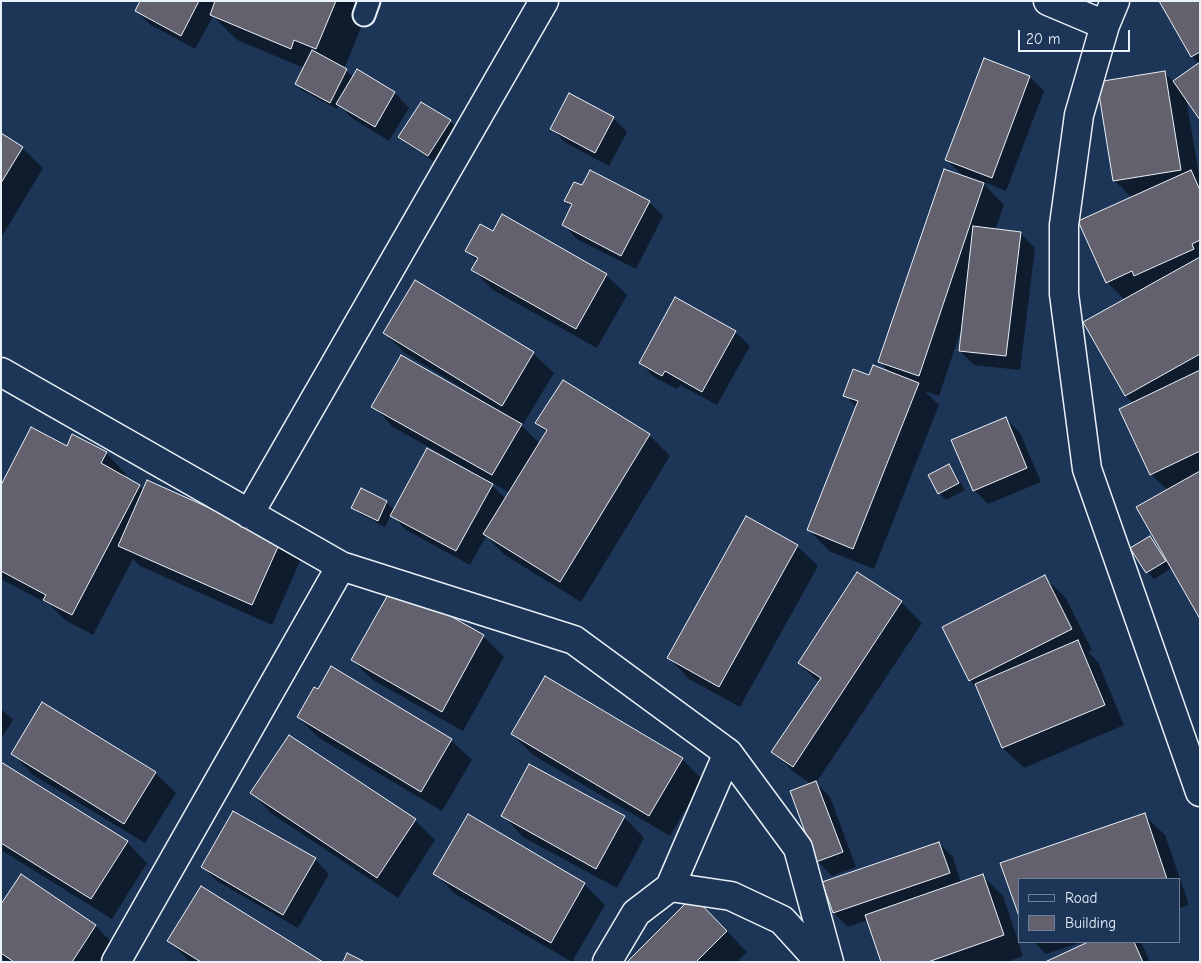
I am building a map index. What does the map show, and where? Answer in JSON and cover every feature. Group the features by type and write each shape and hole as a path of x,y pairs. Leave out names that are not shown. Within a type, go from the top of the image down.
{"street":[{"path":"248,514 544,1"},
{"path":"1048,1 1110,13 1078,115 1064,224 1065,304 1086,469 1200,792"},
{"path":"5,382 341,566 574,640 728,753 798,848 829,962"},
{"path":"116,962 341,566"},
{"path":"606,962 636,913 670,887 728,753"},
{"path":"670,887 731,896 782,920 820,962"}],"building":[{"path":"140,1 199,1 181,36 135,11"},
{"path":"215,1 336,1 316,49 294,40 291,49 210,15"},
{"path":"1159,1 1200,1 1200,52 1191,57"},
{"path":"312,50 347,69 330,103 295,84"},
{"path":"984,58 1030,76 992,178 945,160"},
{"path":"1200,62 1200,120 1173,81"},
{"path":"357,69 395,92 375,127 336,104"},
{"path":"1165,71 1181,170 1113,181 1097,82"},
{"path":"569,93 614,117 595,153 550,129"},
{"path":"421,102 451,120 428,156 398,137"},
{"path":"1,133 23,147 1,183"},
{"path":"944,169 984,183 919,376 878,362"},
{"path":"590,170 650,201 621,256 562,225 572,204 564,201 574,182 582,185"},
{"path":"1191,170 1200,190 1200,240 1192,244 1194,249 1134,276 1132,271 1106,283 1078,221"},
{"path":"502,214 607,274 576,329 471,270 478,258 465,251 480,224 493,231"},
{"path":"973,226 1021,232 1006,356 959,351"},
{"path":"1200,257 1200,354 1125,396 1083,322"},
{"path":"415,280 534,352 502,406 383,333"},
{"path":"675,297 736,331 702,392 665,371 662,376 639,363"},
{"path":"401,355 522,424 492,475 371,407"},
{"path":"873,365 919,383 853,549 807,530 858,401 843,396 853,369 869,375"},
{"path":"1200,370 1200,451 1150,475 1119,409"},
{"path":"563,380 650,434 560,582 483,534 547,430 535,423"},
{"path":"1006,417 1027,468 973,491 951,440"},
{"path":"31,427 67,446 72,434 107,452 101,463 140,485 72,615 43,600 46,595 1,571 1,485"},
{"path":"427,448 493,484 456,551 390,516"},
{"path":"949,464 959,483 938,494 928,475"},
{"path":"1200,471 1200,619 1136,507"},
{"path":"147,480 281,540 252,605 118,546"},
{"path":"361,488 387,501 378,521 351,508"},
{"path":"746,516 798,545 719,687 667,658"},
{"path":"1150,536 1166,561 1146,573 1130,548"},
{"path":"857,572 902,601 793,767 771,752 821,678 798,663"},
{"path":"1045,575 1072,629 969,681 942,627"},
{"path":"394,584 484,635 442,712 351,660"},
{"path":"1078,640 1105,705 1002,748 975,684"},
{"path":"331,666 452,739 421,792 297,717 314,687 318,689"},
{"path":"545,676 683,758 649,816 511,734"},
{"path":"42,702 156,772 124,824 11,754"},
{"path":"289,735 416,819 377,878 250,793"},
{"path":"1,762 128,841 91,899 1,843"},
{"path":"529,764 625,816 596,869 501,816"},
{"path":"816,781 843,852 816,862 790,791"},
{"path":"233,811 316,858 283,915 201,867"},
{"path":"1145,813 1167,878 1018,878 1018,913 1000,863"},
{"path":"468,814 585,883 551,943 433,874"},
{"path":"939,842 950,873 833,913 822,882"},
{"path":"21,874 96,925 72,962 14,962 1,953 1,904"},
{"path":"983,874 1004,935 928,962 881,962 865,915"},
{"path":"201,886 323,962 201,962 167,941"},
{"path":"693,896 727,931 696,962 627,962"},
{"path":"1086,943 1134,943 1143,962 1045,962"},
{"path":"347,953 365,962 343,962"}]}
